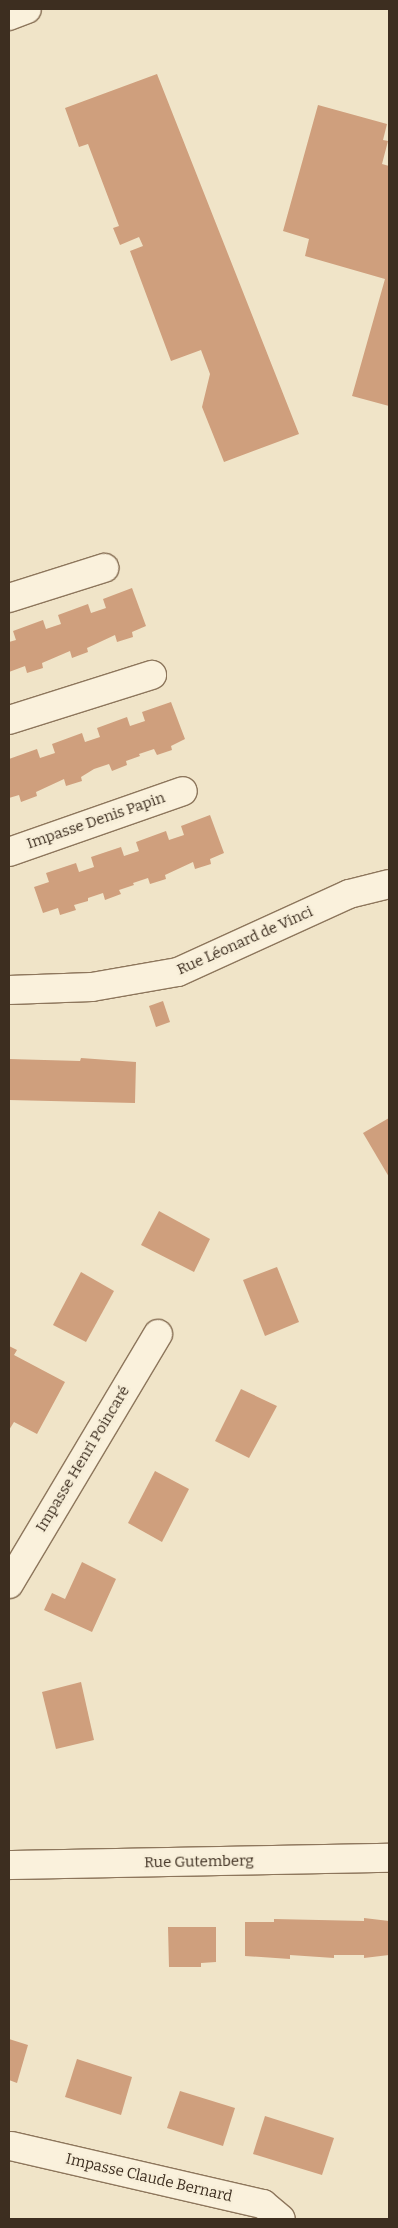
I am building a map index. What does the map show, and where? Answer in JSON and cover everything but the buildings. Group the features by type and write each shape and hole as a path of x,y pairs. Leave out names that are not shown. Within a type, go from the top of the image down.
{"street":[{"path":"9,16 27,9"},
{"path":"9,598 104,568"},
{"path":"9,720 152,675"},
{"name":"Impasse Denis Papin","path":"9,852 183,791"},
{"name":"Rue Léonard de Vinci","path":"9,990 92,988 178,972 349,894 389,884"},
{"name":"Impasse Henri Poincaré","path":"9,1584 158,1334"},
{"name":"Rue Gutemberg","path":"9,1865 389,1858"},
{"name":"Impasse Claude Bernard","path":"11,2146 263,2204 281,2219"}]}
